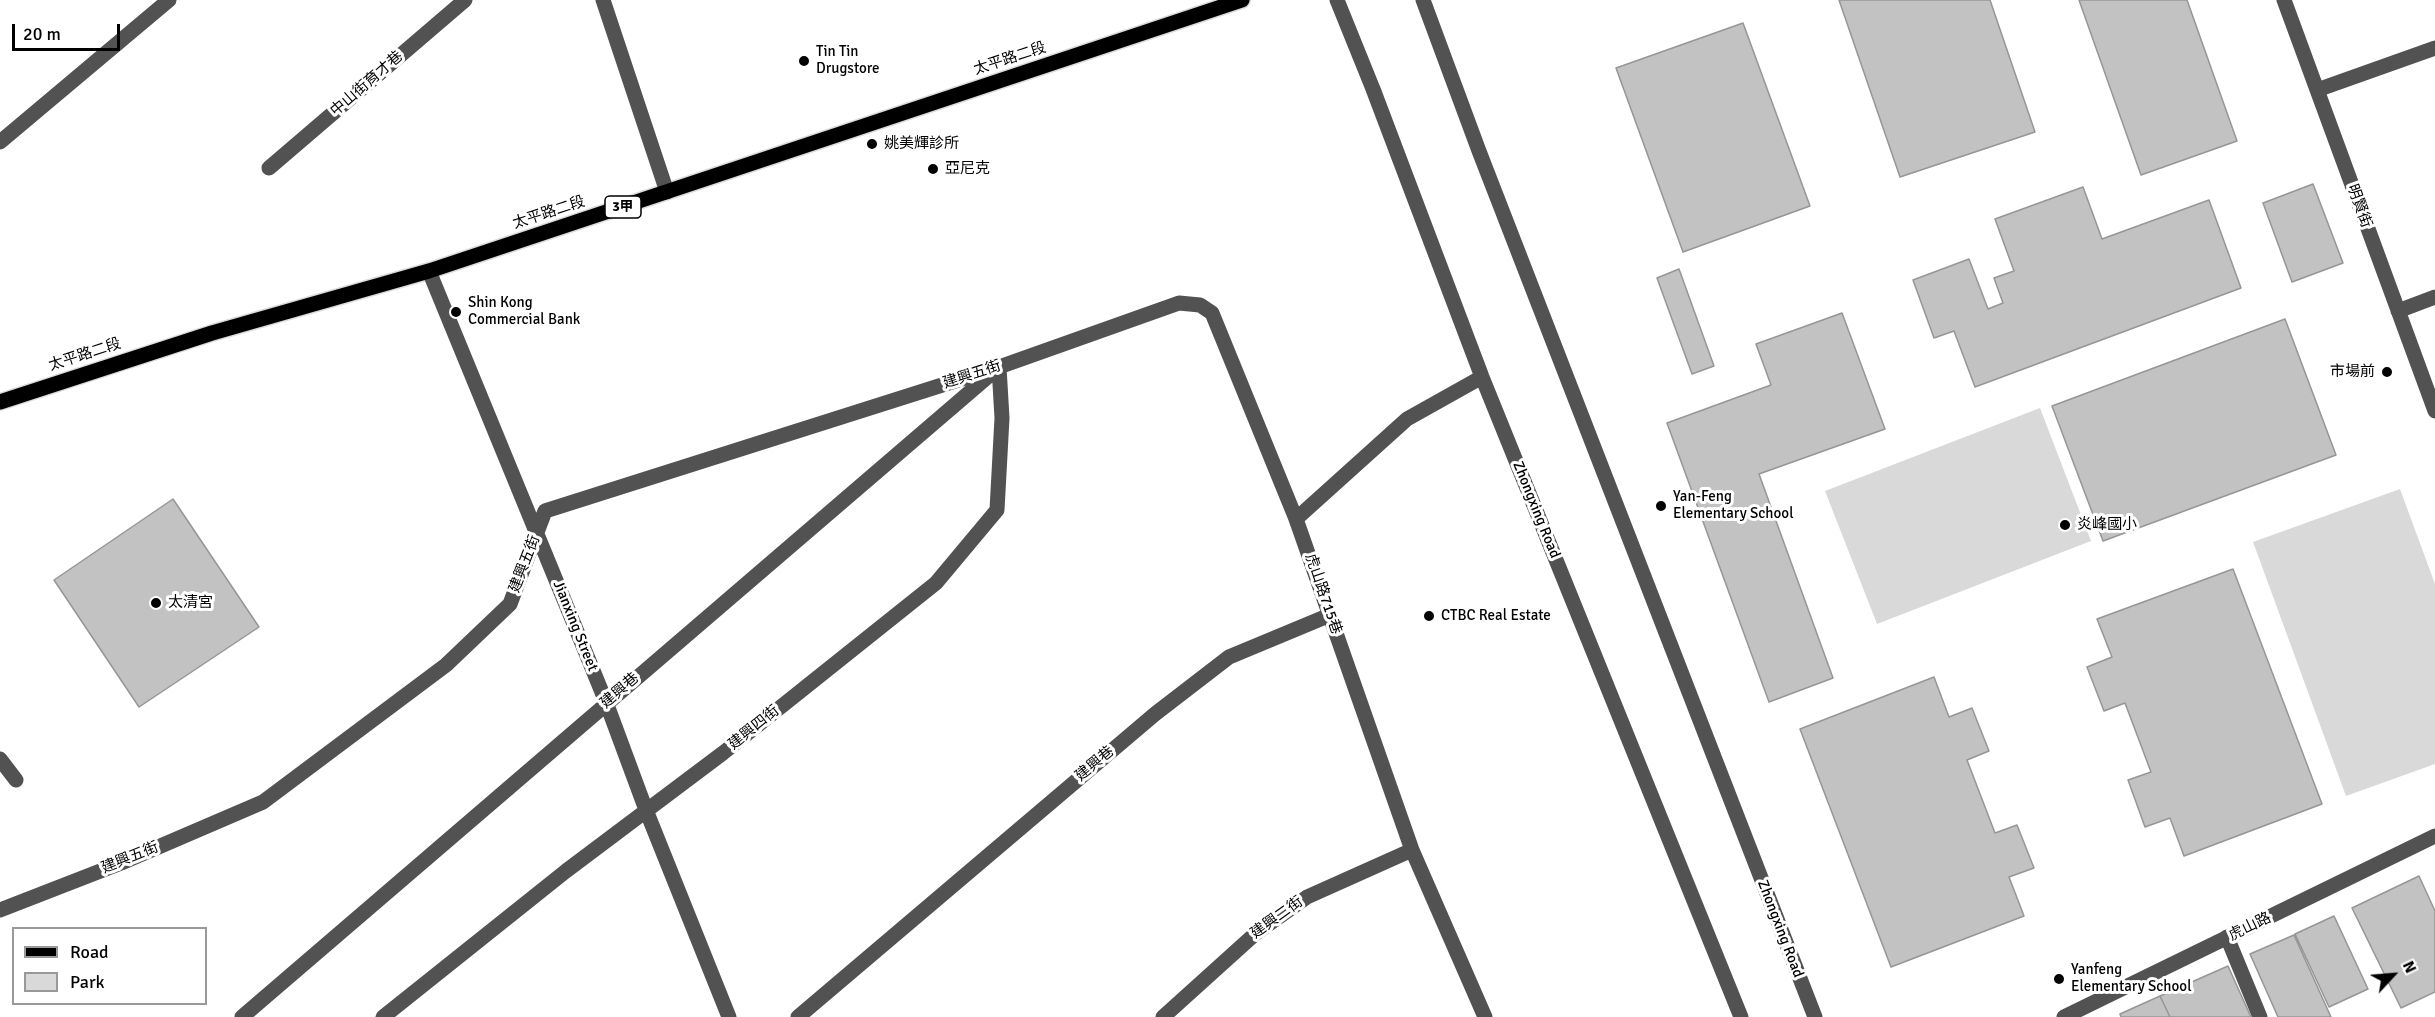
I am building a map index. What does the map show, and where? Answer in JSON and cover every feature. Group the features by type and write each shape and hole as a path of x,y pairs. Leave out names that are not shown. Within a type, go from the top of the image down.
{"main road":[{"name":"太平路二段","path":"0,402 212,333 429,272 1242,0"}],"street":[{"path":"0,142 169,0"},
{"name":"中山街育才巷","path":"269,168 465,0"},
{"path":"603,0 667,192"},
{"name":"Zhongxing Road","path":"1337,0 1373,88 1482,377 1741,1017"},
{"name":"Zhongxing Road","path":"1424,0 1479,151 1815,1017"},
{"name":"明賢街","path":"2284,0 2435,411"},
{"path":"2316,90 2435,48"},
{"name":"Jianxing Street","path":"429,272 606,702 645,810 729,1017"},
{"path":"2398,311 2435,297"},
{"name":"虎山路715巷","path":"1070,340 1179,303 1200,305 1212,313 1296,519 1412,850 1485,1017"},
{"name":"建興五街","path":"0,910 121,863 263,802 446,665 510,604 545,511 999,367 1070,340"},
{"name":"建興巷","path":"243,1017 606,702 999,367"},
{"name":"建興四街","path":"383,1017 645,810 723,753 936,583 998,510 1002,418 999,367"},
{"path":"1296,519 1407,418 1482,377"},
{"name":"建興巷","path":"798,1017 1155,714 1210,671 1229,657 1330,615"},
{"path":"0,759 16,780"},
{"name":"虎山路","path":"2064,1017 2435,836"},
{"name":"建興二街","path":"1163,1017 1255,934 1307,897 1412,850"},
{"path":"2227,937 2260,1017"}],"green space":[{"path":"2040,408 2091,541 1877,624 1825,491"},
{"path":"2400,489 2435,584 2435,764 2346,796 2253,542"}],"building":[{"path":"1839,0 1990,0 2035,132 1900,177"},
{"path":"2079,0 2187,0 2237,141 2141,175"},
{"path":"1743,23 1810,206 1683,252 1616,68"},
{"path":"2313,184 2343,263 2292,282 2263,203"},
{"path":"2083,187 2102,239 2209,200 2241,288 1975,387 1954,331 1934,338 1913,280 1969,259 1988,309 2003,303 1994,278 2014,271 1995,219"},
{"path":"1679,269 1714,366 1692,374 1657,278"},
{"path":"1842,313 1885,429 1759,474 1833,678 1769,702 1667,423 1771,385 1756,344"},
{"path":"2285,319 2336,455 2103,541 2052,406"},
{"name":"太清宮","path":"173,499 259,627 139,707 54,580"},
{"path":"2233,569 2322,804 2184,856 2170,818 2145,827 2128,780 2151,772 2125,703 2104,711 2087,667 2112,657 2097,619"},
{"path":"1934,677 1949,717 1972,708 1989,751 1967,760 1995,833 2017,825 2034,868 2009,877 2024,916 1891,967 1800,729"},
{"path":"2419,876 2435,911 2435,992 2401,1008 2352,908"},
{"path":"2334,916 2368,989 2329,1007 2295,934"},
{"path":"2294,935 2331,1017 2278,1017 2250,954"},
{"path":"2228,966 2251,1017 2170,1017 2160,996"},
{"path":"2160,996 2170,1017 2121,1017 2120,1014"}],"place":[{"name":"Tin Tin Drugstore","path":"804,61"},
{"name":"姚美輝診所","path":"872,144"},
{"name":"亞尼克","path":"933,169"},
{"name":"Shin Kong Commercial Bank","path":"456,312"},
{"name":"市場前","path":"2387,372"},
{"name":"Yan-Feng Elementary School","path":"1661,506"},
{"name":"炎峰國小","path":"2065,525"},
{"name":"太清宮","path":"156,603"},
{"name":"CTBC Real Estate","path":"1429,616"},
{"name":"Yanfeng Elementary School","path":"2059,979"}]}
